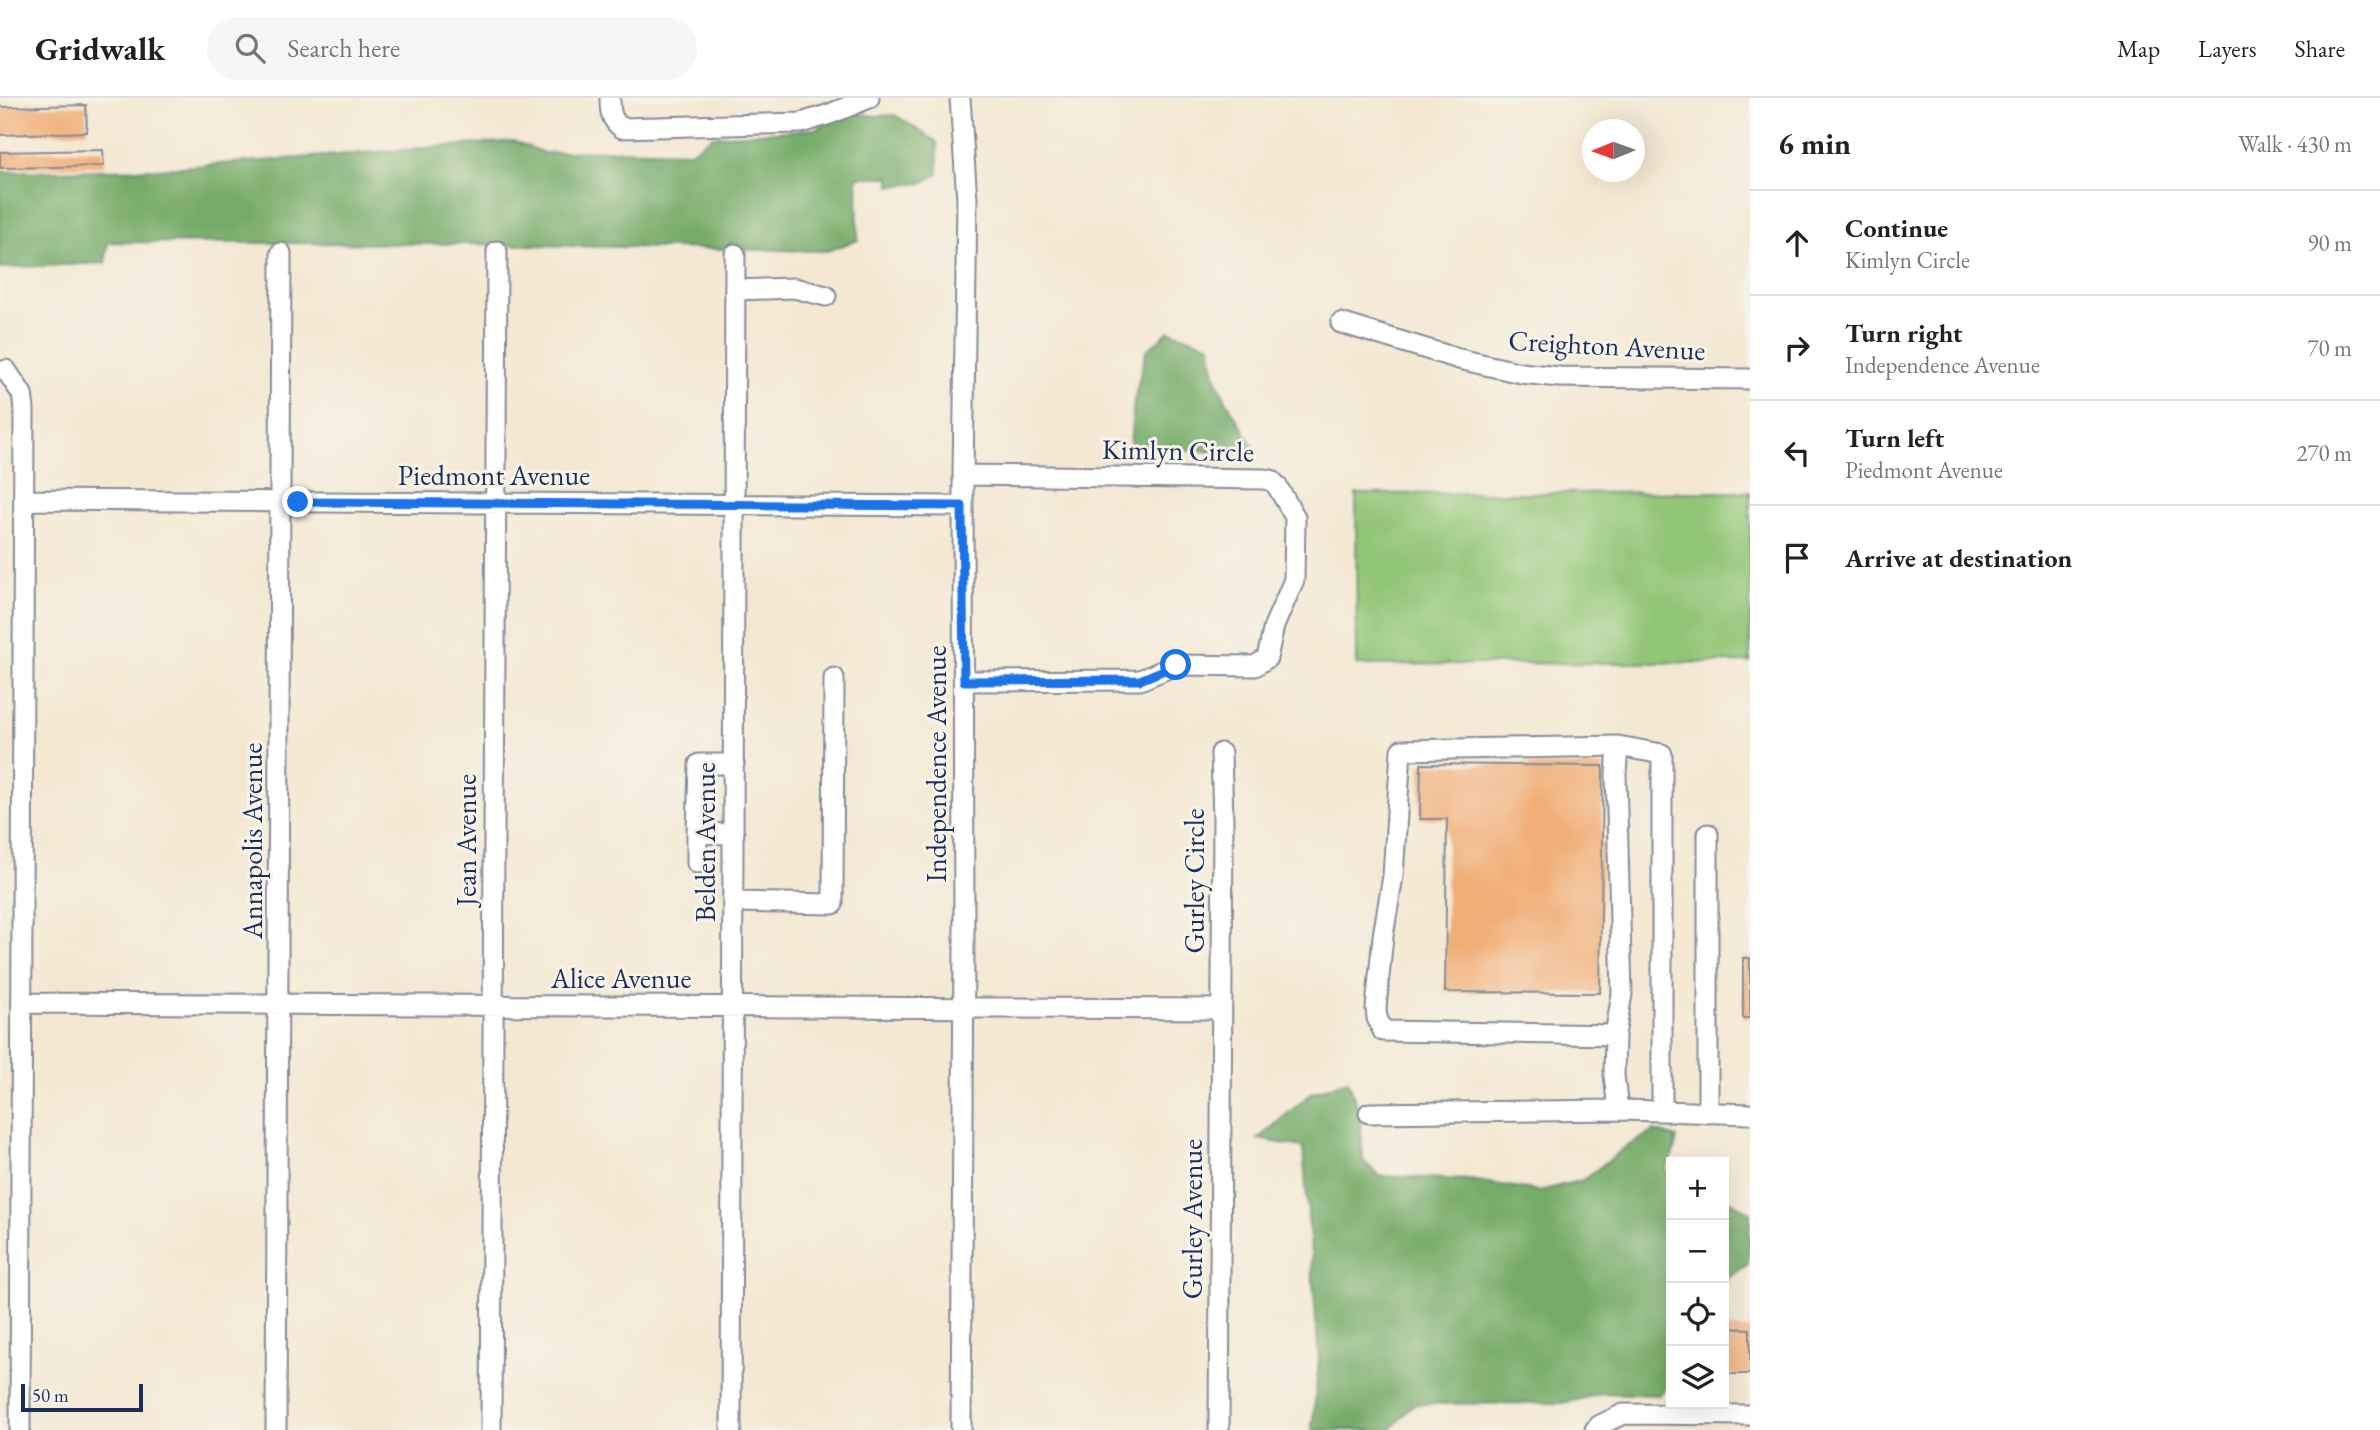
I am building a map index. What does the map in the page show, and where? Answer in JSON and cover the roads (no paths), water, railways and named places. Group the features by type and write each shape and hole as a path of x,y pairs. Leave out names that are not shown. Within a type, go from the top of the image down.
{"street":[{"path":"610,98 610,112 614,122 622,128 639,128 801,123 869,98"},
{"name":"Independence Avenue","path":"960,98 968,200 962,475 964,681 961,1430"},
{"name":"Jean Avenue","path":"491,1430 497,251"},
{"name":"Annapolis Avenue","path":"276,1430 281,253"},
{"name":"Belden Avenue","path":"731,1430 735,254"},
{"path":"736,290 794,288 826,296"},
{"name":"Creighton Avenue","path":"1341,323 1459,359 1521,373 1559,377 1750,379"},
{"path":"6,370 22,394 25,500 20,1430"},
{"name":"Kimlyn Circle","path":"962,475 1263,478 1271,480 1277,486 1295,517 1294,580 1274,626 1267,658 1255,666 1176,665 1140,680 964,681"},
{"name":"Piedmont Avenue","path":"25,500 962,506"},
{"path":"733,902 833,904 834,678"},
{"path":"1615,1035 1383,1031 1376,1008 1383,936 1393,876 1401,750 1618,746 1662,754 1662,1111"},
{"path":"1618,746 1616,774 1622,994 1615,1035 1614,1076 1618,1110"},
{"name":"Gurley Circle","path":"1221,753 1221,1009"},
{"path":"697,863 699,764 734,764"},
{"path":"697,833 734,834"},
{"path":"1704,1113 1708,834"},
{"name":"Alice Avenue","path":"22,1003 1221,1009"},
{"name":"Gurley Avenue","path":"1219,1430 1221,1009"},
{"path":"1369,1113 1618,1110 1750,1114"},
{"path":"1595,1430 1623,1415 1750,1415"}]}
